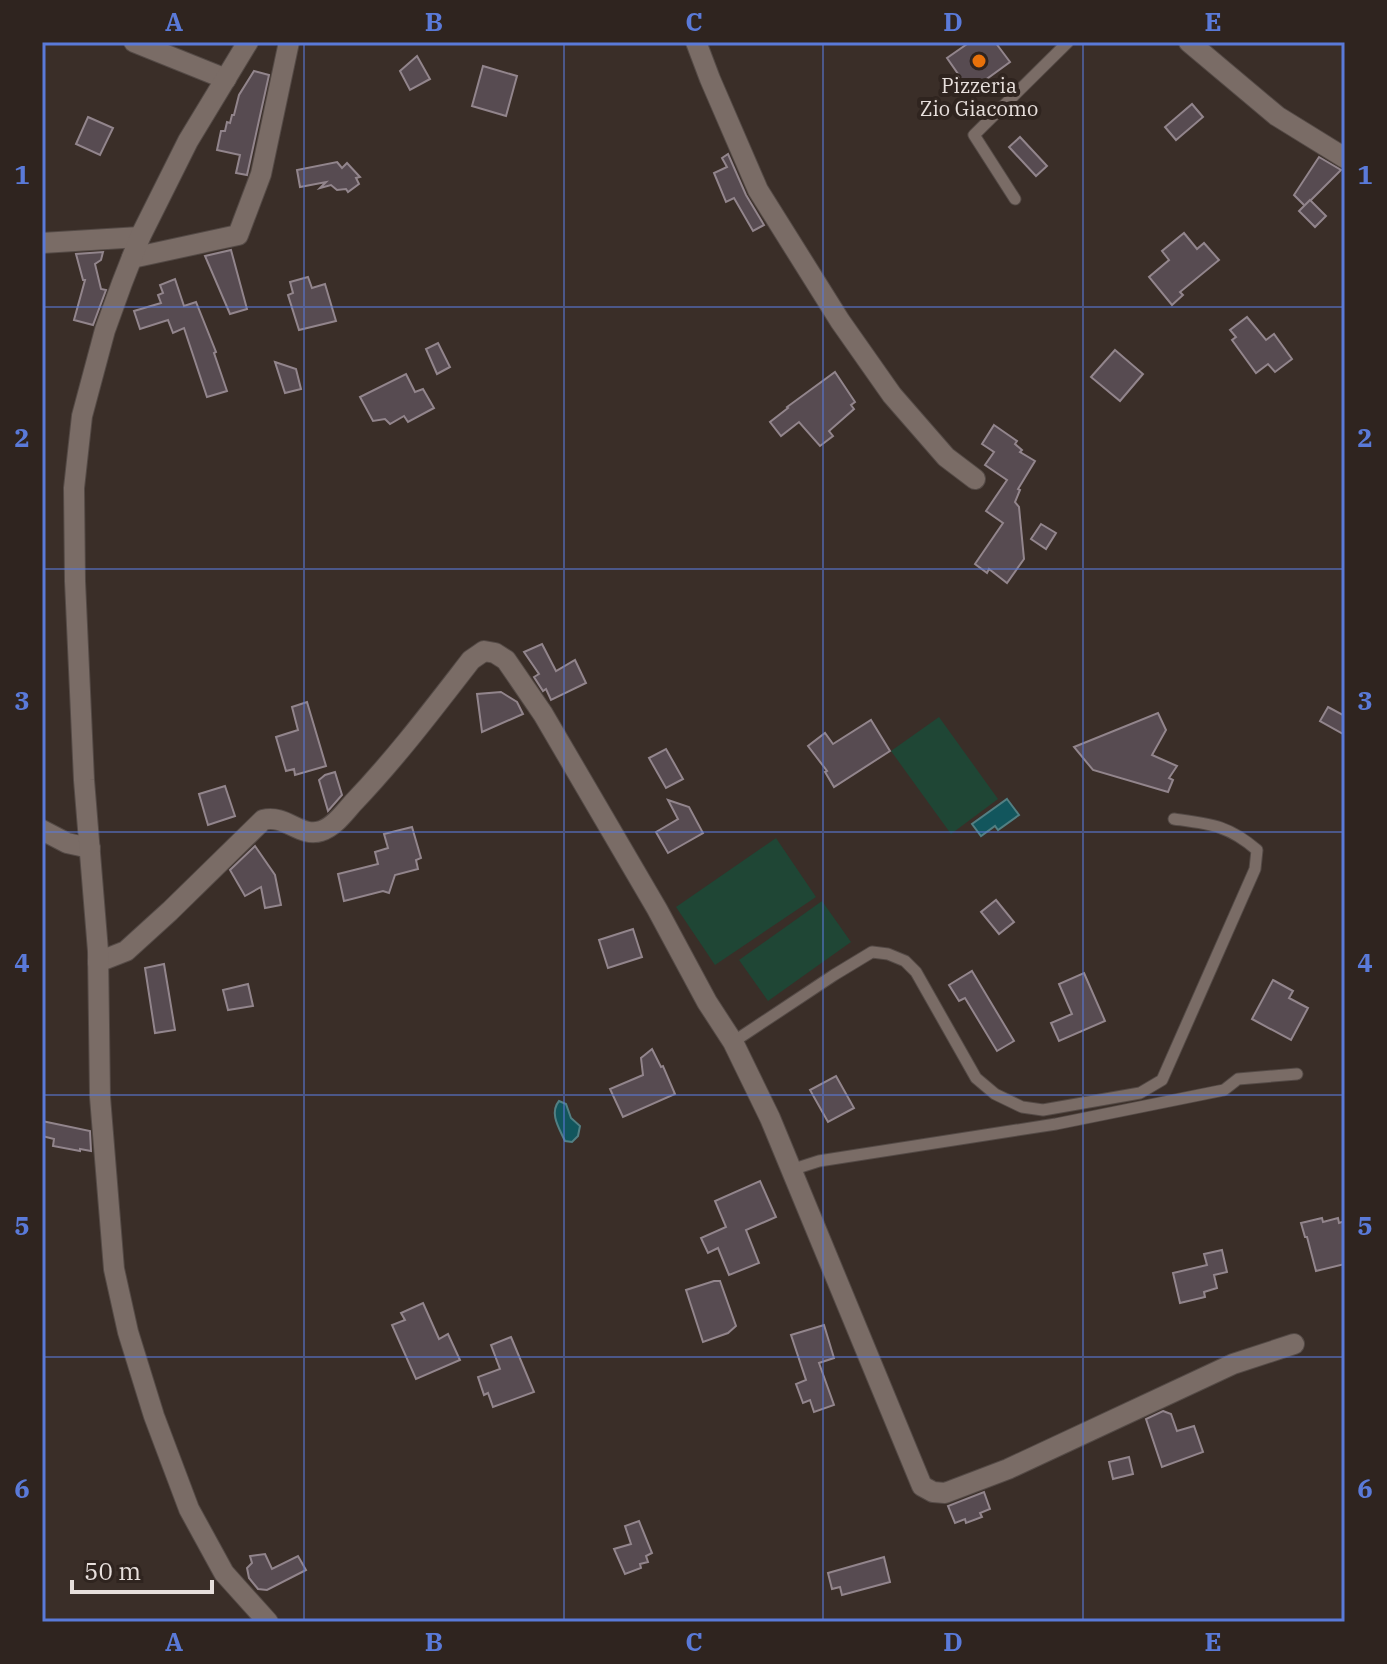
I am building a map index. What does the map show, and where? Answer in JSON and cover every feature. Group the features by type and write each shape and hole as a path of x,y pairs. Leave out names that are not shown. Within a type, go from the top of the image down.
{"street":[{"path":"134,42 226,79"},
{"path":"248,42 188,141 140,237 92,373 82,416 74,488 75,581 84,780 98,962 100,1097 114,1269 128,1332 154,1416 189,1509 224,1573 268,1622"},
{"path":"132,258 238,235 261,174 289,42"},
{"path":"696,42 758,190 840,321 892,395 946,457 975,479"},
{"path":"1189,42 1277,116 1345,158"},
{"path":"42,243 140,237"},
{"path":"98,962 126,951 263,820 282,820 306,832 319,832 331,827 385,770 471,660 484,651 495,653 506,660 543,714 657,909 707,1002 733,1042 770,1118 922,1486 933,1492 945,1493 1008,1469 1233,1364 1294,1344"},
{"path":"42,830 67,843 90,848"}],"lane":[{"path":"1015,199 974,135 1068,42"},
{"path":"733,1042 872,952 888,954 905,961 916,972 976,1078 995,1094 1022,1107 1043,1110 1140,1093 1162,1080 1255,869 1257,850 1245,840 1217,825 1174,819"},
{"path":"791,1170 819,1161 1056,1124 1172,1102 1224,1090 1238,1079 1297,1074"}],"green space":[{"path":"939,717 998,799 951,834 891,751"},
{"path":"776,838 816,897 715,965 676,907"},
{"path":"822,901 851,942 768,1001 739,960"}],"water":[{"path":"1007,799 1019,815 998,830 995,826 981,836 972,824"},
{"path":"559,1101 566,1104 571,1118 580,1126 578,1136 572,1142 565,1141 556,1121 555,1110"}],"building":[{"path":"970,42 995,42 1010,62 970,91 947,58"},
{"path":"417,56 430,79 410,90 400,71"},
{"path":"483,66 517,76 506,116 472,106"},
{"path":"254,71 269,75 247,175 236,173 240,155 217,150 221,131 225,131 227,122 230,123 239,95"},
{"path":"1192,104 1203,117 1176,140 1165,127"},
{"path":"88,117 113,128 100,155 76,144"},
{"path":"1020,137 1047,166 1036,176 1009,147"},
{"path":"728,154 746,195 764,225 753,231 734,198 726,202 714,173 727,167 722,158"},
{"path":"1319,157 1341,170 1305,206 1294,195"},
{"path":"337,162 342,168 347,163 360,177 356,178 359,184 348,192 331,185 320,188 326,182 300,187 297,170"},
{"path":"1310,200 1326,216 1315,227 1299,211"},
{"path":"1184,233 1197,249 1204,243 1219,260 1180,292 1183,295 1172,305 1149,277 1169,260 1162,251"},
{"path":"231,250 247,309 230,314 205,256"},
{"path":"103,252 101,260 95,264 101,289 106,290 93,325 74,320 85,280 76,254"},
{"path":"308,277 312,288 325,284 336,321 299,330 288,295 293,293 290,282"},
{"path":"175,279 184,306 196,302 216,352 227,391 207,397 184,328 173,333 168,320 140,329 134,311 161,303 158,295 163,293 160,285"},
{"path":"1247,317 1266,340 1274,334 1292,359 1275,372 1268,364 1256,373 1232,340 1236,337 1230,330"},
{"path":"438,343 450,367 437,374 426,349"},
{"path":"1115,350 1143,374 1120,401 1091,377"},
{"path":"275,362 296,369 301,389 285,393"},
{"path":"835,372 855,402 851,405 854,409 829,431 833,436 820,446 799,422 781,436 770,422"},
{"path":"406,374 415,392 423,389 434,408 408,422 404,416 390,424 385,419 373,421 360,397"},
{"path":"994,425 1017,441 1015,444 1022,450 1020,452 1035,461 1018,489 1015,502 1019,507 1024,559 1007,583 989,569 987,573 975,564 1003,523 986,511 1007,480 985,465 994,452 982,444"},
{"path":"1041,524 1056,533 1046,549 1031,539"},
{"path":"542,644 556,671 575,660 586,683 551,700 546,689 543,691 534,677 539,674 524,652"},
{"path":"501,692 517,702 523,714 482,732 477,694"},
{"path":"307,702 326,766 295,775 294,769 286,771 276,737 298,730 292,707"},
{"path":"1328,707 1345,716 1345,735 1320,721"},
{"path":"1158,713 1166,730 1152,755 1177,766 1169,778 1173,780 1168,792 1093,770 1074,747"},
{"path":"871,720 890,751 834,787 827,771 808,746 825,733 833,744"},
{"path":"666,749 683,779 666,788 649,758"},
{"path":"335,772 342,795 328,811 319,780"},
{"path":"225,786 235,816 208,825 199,794"},
{"path":"668,800 689,807 703,833 668,853 656,832 678,819"},
{"path":"412,827 421,858 416,860 418,869 395,875 389,893 383,891 344,901 338,874 378,864 375,852 388,848 384,834"},
{"path":"255,846 275,875 281,905 265,908 261,887 245,896 230,870"},
{"path":"996,900 1014,922 999,934 981,912"},
{"path":"633,929 642,957 608,968 599,940"},
{"path":"164,964 175,1030 155,1033 145,968"},
{"path":"972,971 1014,1041 997,1051 965,998 959,1001 949,985"},
{"path":"1084,973 1105,1021 1059,1041 1051,1023 1072,1014 1059,984"},
{"path":"1273,980 1293,991 1289,998 1308,1008 1291,1040 1252,1019"},
{"path":"248,984 253,1006 228,1010 223,990"},
{"path":"652,1049 675,1094 623,1117 610,1089 643,1075 641,1058"},
{"path":"836,1076 854,1108 828,1122 810,1090"},
{"path":"42,1121 90,1131 91,1151 53,1146 54,1139 42,1136"},
{"path":"760,1181 776,1217 746,1230 759,1263 729,1275 718,1248 708,1253 701,1238 726,1227 715,1201"},
{"path":"1322,1218 1323,1222 1338,1218 1339,1223 1345,1221 1345,1264 1316,1271 1301,1223"},
{"path":"1222,1250 1227,1272 1214,1275 1217,1288 1204,1292 1205,1297 1180,1303 1173,1273 1207,1265 1204,1254"},
{"path":"720,1281 736,1326 728,1333 703,1342 686,1290"},
{"path":"423,1303 439,1339 448,1334 460,1360 416,1379 392,1325 405,1320 401,1313"},
{"path":"824,1325 834,1358 819,1363 834,1405 814,1412 810,1400 803,1403 796,1384 806,1380 791,1335"},
{"path":"511,1337 534,1392 493,1407 488,1393 484,1395 478,1377 500,1369 491,1345"},
{"path":"1163,1411 1171,1414 1177,1431 1194,1426 1203,1452 1162,1467 1146,1419"},
{"path":"1129,1457 1133,1474 1113,1479 1109,1462"},
{"path":"984,1492 990,1509 980,1513 982,1517 955,1523 948,1506"},
{"path":"639,1521 652,1553 646,1556 648,1562 640,1564 641,1568 625,1574 614,1549 631,1544 625,1526"},
{"path":"265,1554 272,1569 298,1556 306,1570 267,1590 258,1589 249,1578 247,1568 252,1563 250,1556"},
{"path":"884,1557 890,1582 842,1595 840,1587 832,1589 828,1573"}],"place":[{"name":"Pizzeria Zio Giacomo","path":"979,61"}]}
